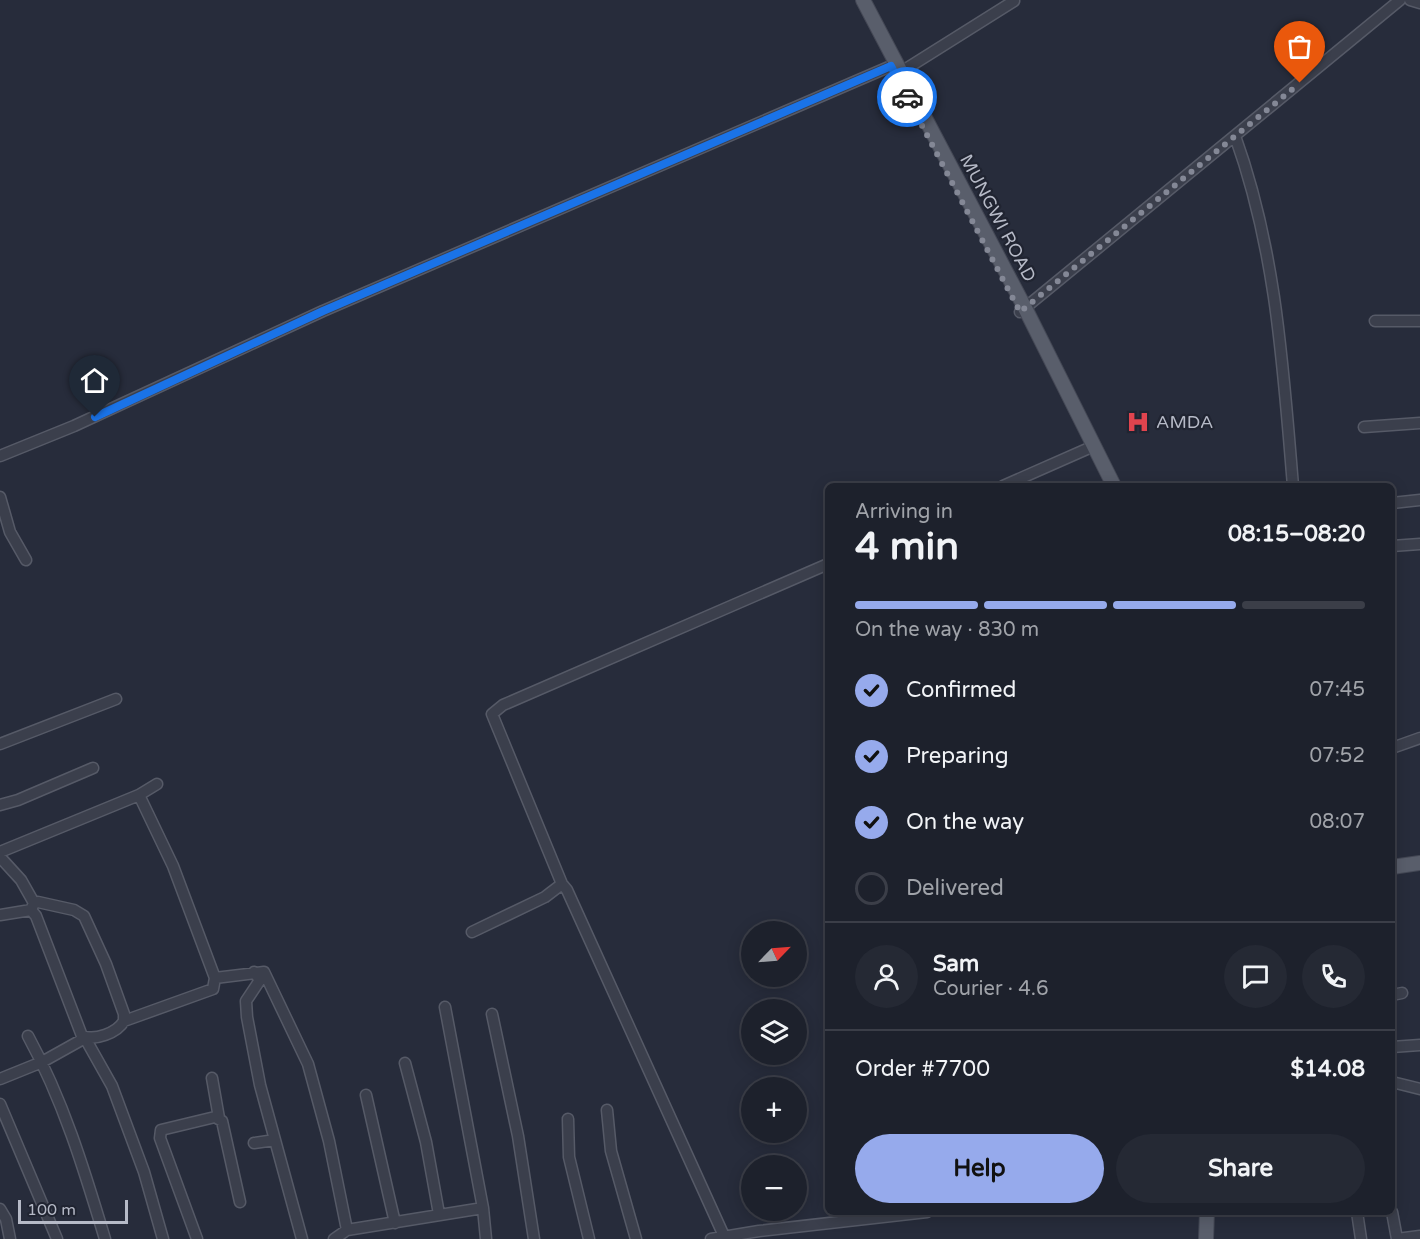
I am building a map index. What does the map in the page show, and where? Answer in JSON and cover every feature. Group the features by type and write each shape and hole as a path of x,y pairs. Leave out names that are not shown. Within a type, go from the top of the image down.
{"main road":[{"name":"MUNGWI ROAD","path":"857,0 896,69 1112,483"},
{"name":"MUNGWI ROAD","path":"863,0 896,69"},
{"name":"MUNGWI ROAD","path":"1023,310 1104,483"},
{"path":"1395,867 1420,863"},
{"path":"1206,1239 1207,1215"},
{"path":"1213,1239 1214,1215"}],"street":[{"path":"1023,310 1400,0"},
{"path":"1410,0 1420,3"},
{"path":"0,456 74,426 323,311 896,69 1014,1"},
{"path":"1235,136 1252,186 1267,246 1281,353 1293,483"},
{"path":"1375,321 1420,321"},
{"path":"1364,427 1420,423"},
{"path":"1010,483 1087,449"},
{"path":"0,497 10,531 26,560"},
{"path":"1395,503 1420,500"},
{"path":"1395,546 1420,544"},
{"path":"724,1236 656,1082 567,890 562,884 492,714 503,705 825,565"},
{"path":"0,744 116,699"},
{"path":"1395,747 1420,738"},
{"path":"0,806 93,768"},
{"path":"157,784 139,795 0,854 21,880 76,1024 112,1086 144,1172 163,1239"},
{"path":"0,1079 42,1062 85,1038 108,1033 121,1026 124,1021 213,989 215,978 173,866 139,795"},
{"path":"472,932 544,897 562,884"},
{"path":"0,915 32,906 74,910 84,916 118,992 124,1021"},
{"path":"254,972 260,980 246,1001 247,1017 260,1085 302,1239"},
{"path":"215,978 264,972 308,1064 329,1141 347,1230"},
{"path":"445,1007 483,1208 486,1239"},
{"path":"492,1014 518,1136 534,1239"},
{"path":"28,1036 42,1062 78,1148 105,1239"},
{"path":"1395,1047 1420,1045"},
{"path":"405,1063 426,1142 439,1214"},
{"path":"212,1078 219,1118 224,1127 240,1202"},
{"path":"1395,1083 1420,1089"},
{"path":"366,1095 395,1223"},
{"path":"0,1104 57,1239"},
{"path":"607,1110 611,1151 636,1239"},
{"path":"197,1239 159,1133 161,1130 219,1118"},
{"path":"568,1119 570,1157 589,1239"},
{"path":"254,1143 275,1140"},
{"path":"334,1239 347,1230 483,1208"},
{"path":"0,1209 10,1239"},
{"path":"711,1239 902,1215"},
{"path":"1357,1215 1361,1239"},
{"path":"1393,1215 1397,1239 1420,1236"}],"way so far":[{"path":"907,97 1020,312 1300,83"}],"place":[{"name":"AMDA","path":"1138,422"}],"route":[{"path":"95,417 323,311 891,66 907,97"}]}
